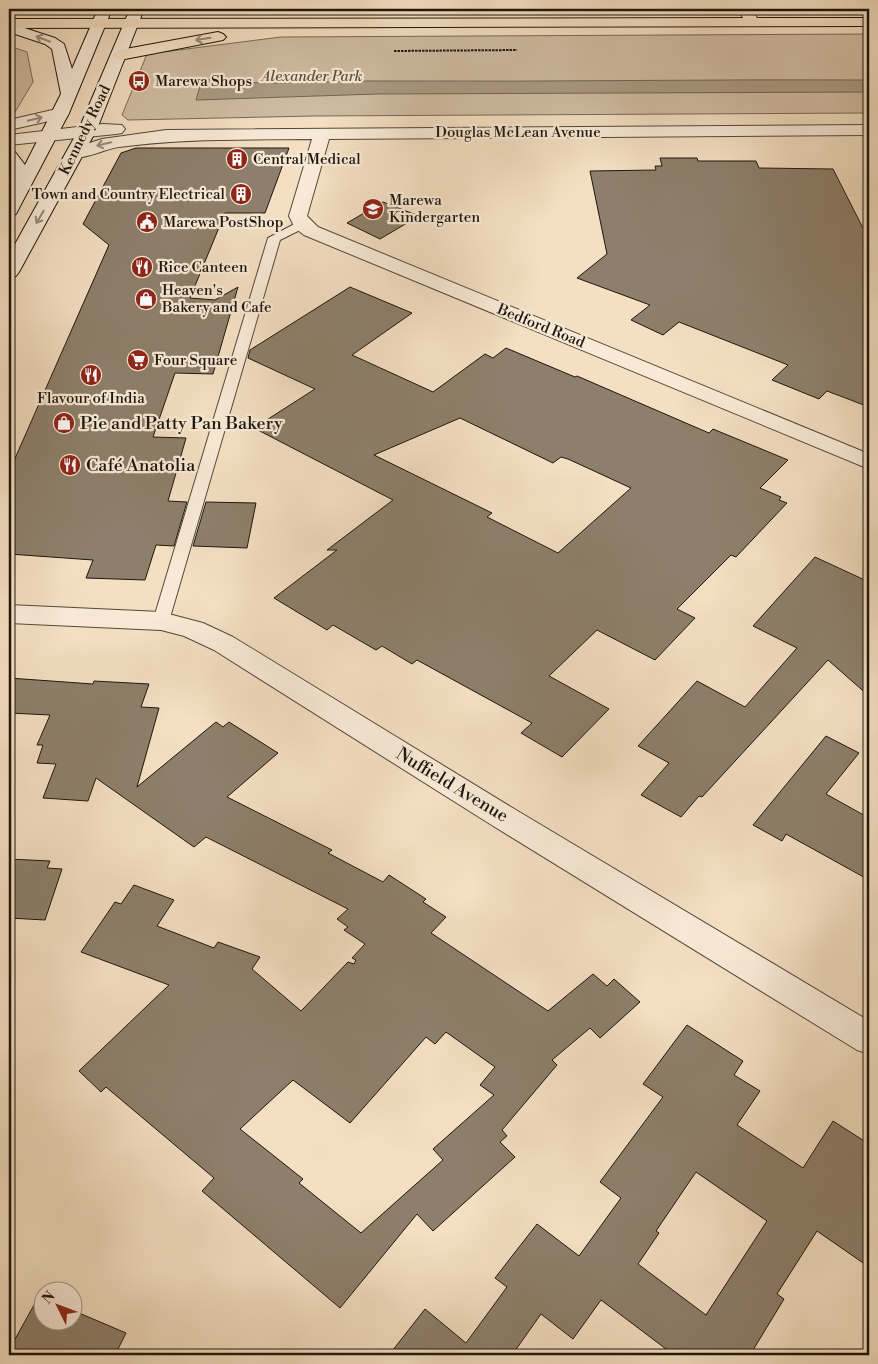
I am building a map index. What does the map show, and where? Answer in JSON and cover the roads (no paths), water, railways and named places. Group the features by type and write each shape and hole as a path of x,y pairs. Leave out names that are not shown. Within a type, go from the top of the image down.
{"main road":[{"path":"9,26 102,16 132,24 303,24 749,16 869,22"},
{"path":"120,55 157,47 303,24"}],"street":[{"name":"Kennedy Road","path":"9,272 77,153 120,55 137,9"},
{"name":"Kennedy Road","path":"9,210 61,113 102,16"},
{"path":"9,26 50,41 59,48 69,94"},
{"path":"9,125 61,113"},
{"name":"Douglas McLean Avenue","path":"9,140 88,129 146,130 166,135"},
{"name":"Douglas McLean Avenue","path":"77,153 102,144 166,135 869,130"},
{"path":"302,224 298,216 322,133"},
{"path":"9,156 18,168 19,192"},
{"name":"Bedford Road","path":"302,224 325,238 869,462"},
{"name":"Nuffield Avenue","path":"9,614 162,621 182,624 224,644 451,785 869,1039"}],"lane":[{"path":"162,621 274,238 302,224"}],"place":[{"name":"Marewa Shops","path":"139,81"},
{"name":"Central Medical","path":"237,159"},
{"name":"Town and Country Electrical","path":"241,194"},
{"name":"Marewa Kindergarten","path":"373,209"},
{"name":"Marewa PostShop","path":"147,222"},
{"name":"Rice Canteen","path":"142,267"},
{"name":"Heaven's Bakery and Cafe","path":"146,299"},
{"name":"Four Square","path":"138,360"},
{"name":"Flavour of India","path":"91,375"},
{"name":"Pie and Patty Pan Bakery","path":"64,423"},
{"name":"Café Anatolia","path":"70,465"}],"park label":[{"name":"Alexander Park","path":"312,76"}]}
